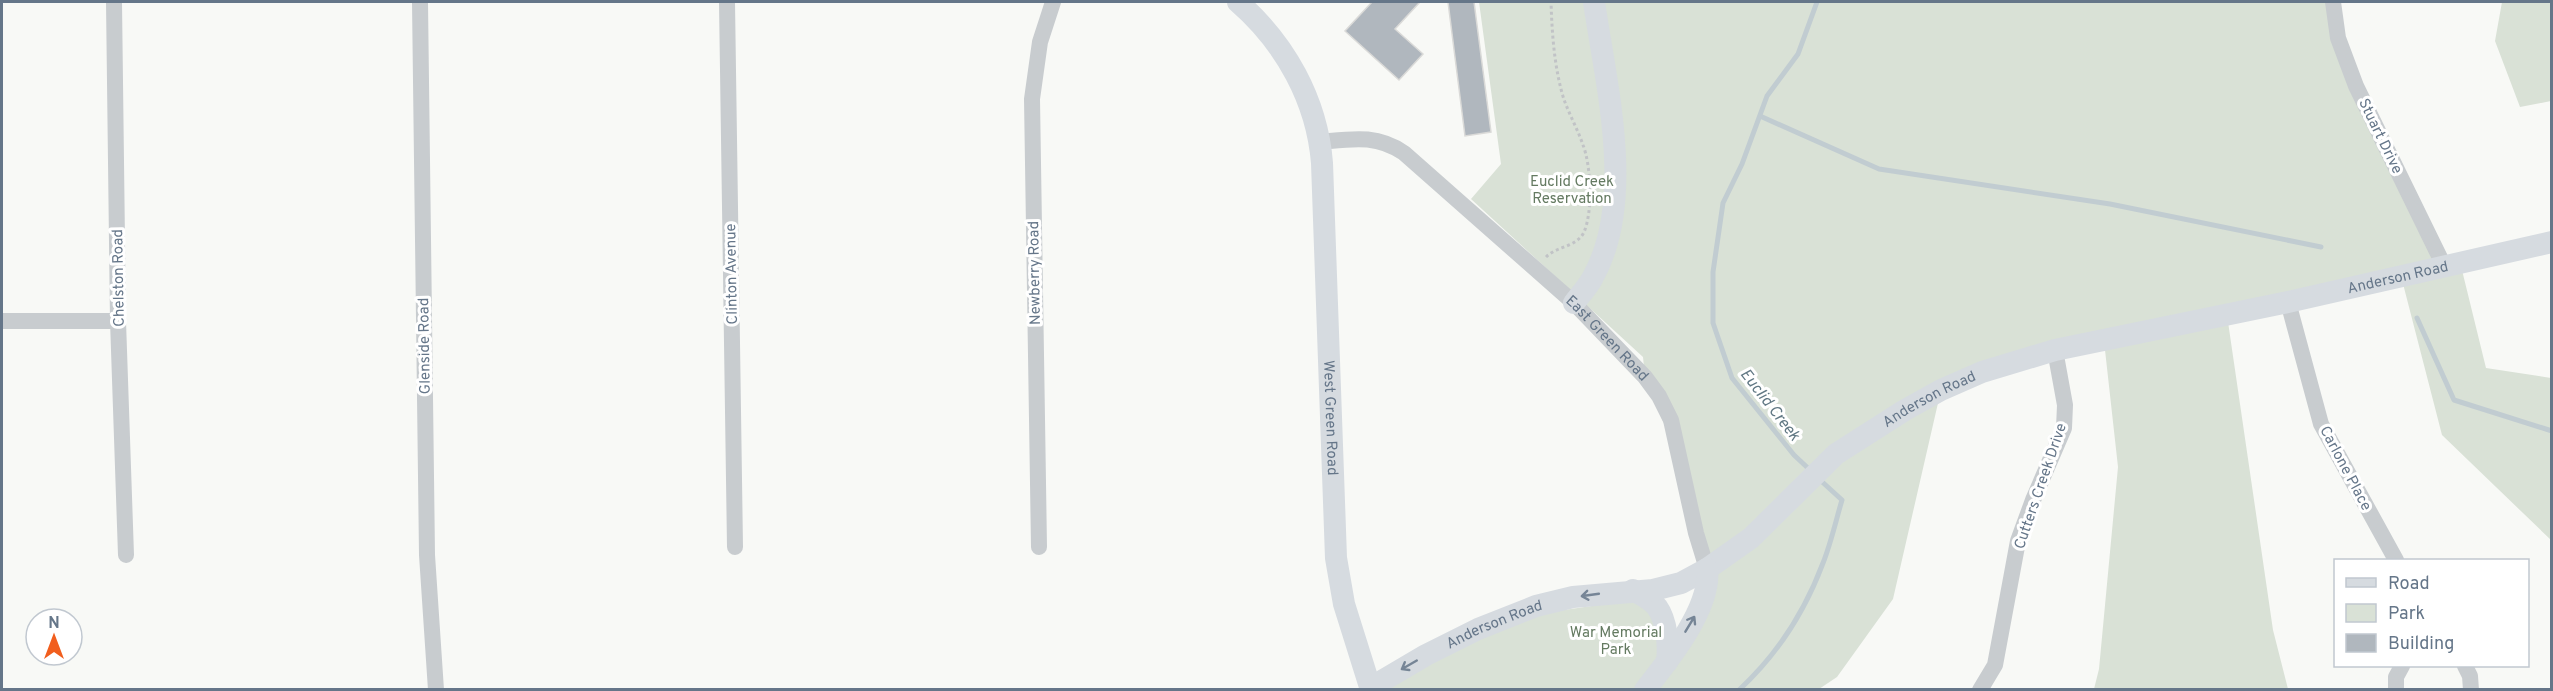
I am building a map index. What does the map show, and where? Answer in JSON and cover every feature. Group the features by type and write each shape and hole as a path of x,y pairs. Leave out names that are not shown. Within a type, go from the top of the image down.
{"street":[{"name":"Chelston Road","path":"114,2 118,321 126,555"},
{"name":"Glenside Road","path":"420,2 427,555 436,690"},
{"name":"Clinton Avenue","path":"727,2 735,548"},
{"name":"Newberry Road","path":"1039,548 1032,99 1034,69 1053,2"},
{"name":"West Green Road","path":"1238,2 1268,31 1289,63 1310,105 1320,142 1336,558 1344,604 1369,689"},
{"path":"1574,303 1593,277 1603,253 1612,224 1616,195 1613,134 1594,2"},
{"name":"Stuart Drive","path":"2333,2 2338,38 2356,86 2444,266"},
{"name":"East Green Road","path":"1320,142 1371,139 1393,146 1574,303 1645,377 1659,396 1671,420 1696,533 1707,569 1707,592 1667,662 1645,690"},
{"name":"Anderson Road","path":"1369,689 1426,655 1501,619 1536,606 1573,597 1666,588 1707,569 1751,538 1836,454 1941,390 1982,372 2055,350 2288,302 2552,242"},
{"name":"Carlone Place","path":"2288,302 2321,424 2395,559"},
{"path":"2,321 118,321"},
{"name":"Cutters Creek Drive","path":"1980,690 1995,664 2018,541 2064,428 2065,405 2055,350"},
{"path":"1633,590 1657,607 1668,650 1667,662"},
{"path":"2396,690 2396,677 2401,667"},
{"path":"2466,667 2470,676 2471,690"}],"path":[{"path":"1535,268 1555,249 1579,239 1584,232 1589,209 1584,146 1562,94 1552,46 1551,2"}],"green space":[{"path":"1479,2 2333,2 2338,38 2444,266 2460,262 2486,368 2551,378 2551,540 2442,435 2401,276 2227,315 2273,630 2288,689 2094,689 2099,669 2118,467 2104,341 1941,390 1893,599 1837,677 1819,689 1371,690 1501,619 1647,598 1668,650 1706,592 1684,473 1645,377 1643,357 1471,199 1501,164"},
{"path":"2502,2 2551,2 2551,101 2520,107 2495,41"}],"building":[{"path":"1372,2 1420,2 1395,29 1423,54 1399,80 1345,31"},
{"path":"1448,2 1474,2 1491,132 1465,136"}],"waterway":[{"name":"Euclid Creek","path":"1810,470 1794,455 1732,378 1713,323 1713,272 1723,203 1742,164 1767,96 1798,54 1817,2"},
{"path":"1760,116 1879,169 2110,204 2321,247"},
{"path":"2417,318 2454,400 2552,431"},
{"name":"Euclid Creek","path":"1739,690 1778,647 1799,615 1823,563 1842,500 1819,479"}],"park label":[{"name":"Euclid Creek Reservation","path":"1572,190"},
{"name":"War Memorial Park","path":"1616,640"}]}
